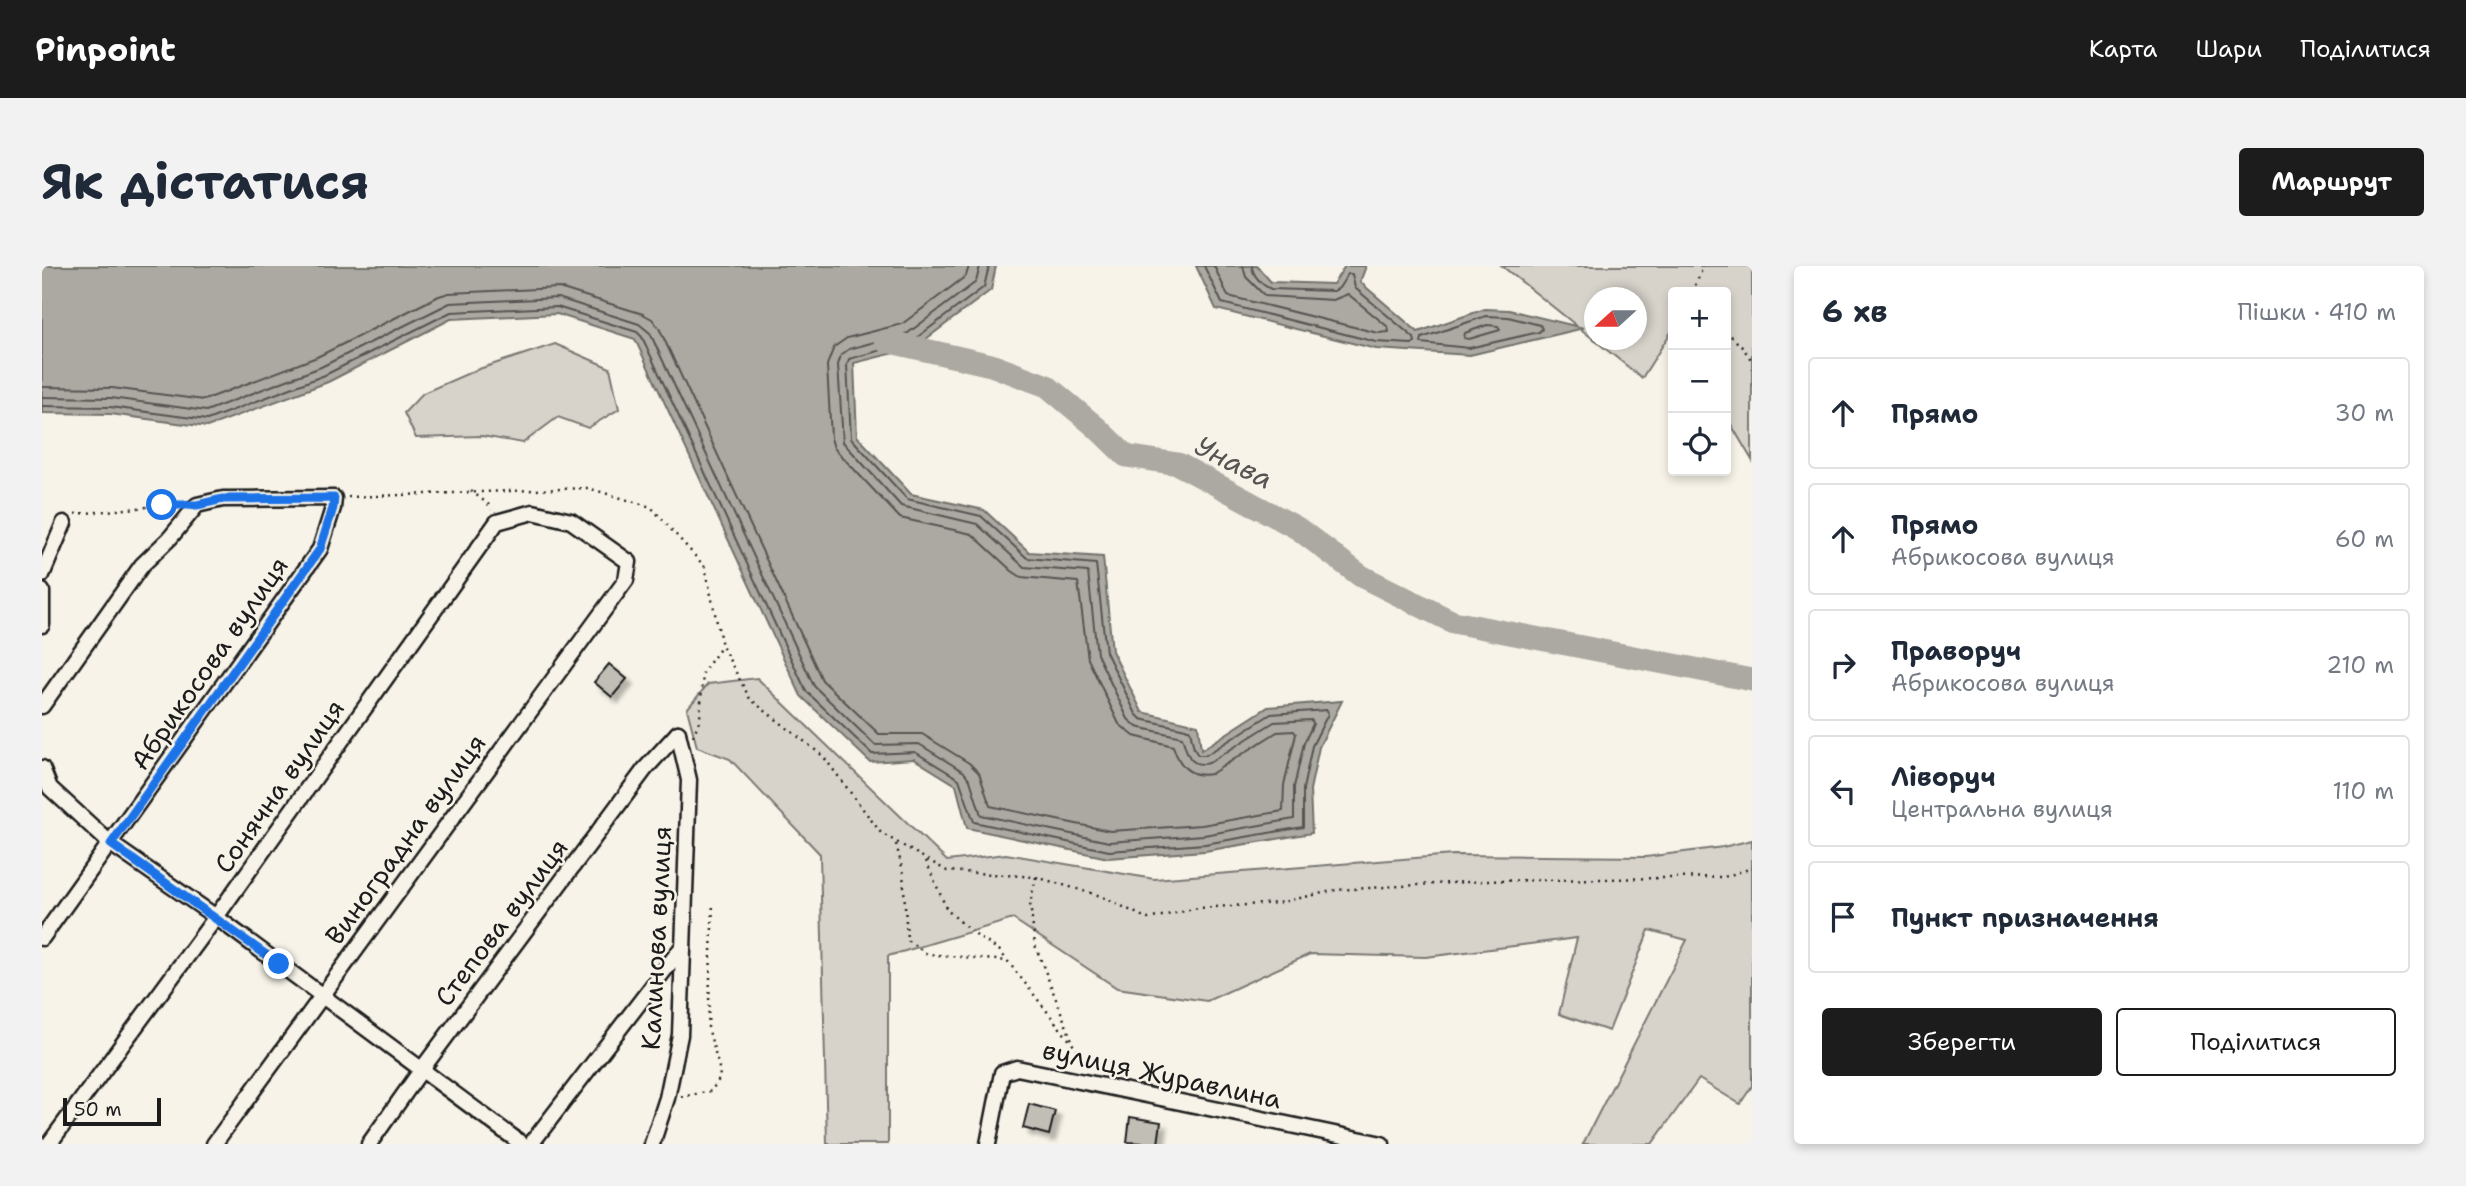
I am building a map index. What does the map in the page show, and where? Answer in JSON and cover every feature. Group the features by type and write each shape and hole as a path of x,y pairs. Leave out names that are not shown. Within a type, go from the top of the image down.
{"street":[{"name":"Абрикосова вулиця","path":"42,938 320,549 334,498 223,499 197,505"},
{"path":"42,706 142,565 170,538 197,505"},
{"name":"Виноградна вулиця","path":"214,1144 626,580 629,562 571,521 533,512 497,522"},
{"name":"Сонячна вулиця","path":"49,1144 216,917 497,522"},
{"path":"42,575 64,523"},
{"path":"42,591 42,625"},
{"name":"Калинова вулиця","path":"652,1144 667,1098 680,1035 689,780 678,733"},
{"name":"Степова вулиця","path":"369,1144 645,769 678,733"},
{"path":"42,768 50,788 111,844 216,917 522,1144"},
{"path":"531,1144 683,946"},
{"name":"вулиця Журавлина","path":"988,1144 1002,1073 1017,1068 1344,1141 1382,1144"}],"path":[{"path":"1694,287 1702,266"},
{"path":"1731,336 1752,361"},
{"path":"471,491 488,504 497,522"},
{"path":"64,523 66,515 180,504 197,505"},
{"path":"683,756 700,719 703,672 722,646 750,699 823,756 881,833 947,871 1036,877 1101,896 1148,919 1198,908 1278,903 1336,890 1483,881 1724,877 1752,868"},
{"path":"895,841 903,871 907,940 927,954 1008,961"},
{"path":"925,858 947,910 978,937 999,950 1074,1046"},
{"path":"1036,877 1030,903 1035,945 1074,1046 1092,1084"},
{"path":"667,1098 711,1091 720,1079 708,1027 713,903"}],"shaded area":[{"path":"1502,266 1752,266 1752,460 1731,424 1731,287 1668,287 1668,337 1642,378 1607,350 1647,350 1647,287 1584,287 1584,332"},
{"path":"555,344 610,368 619,409 588,428 558,417 523,443 482,436 416,438 404,413 423,393 476,370"},
{"path":"757,678 947,861 1006,854 1154,879 1453,855 1646,857 1723,847 1752,840 1752,1086 1740,1104 1699,1079 1652,1144 1583,1144 1687,940 1649,930 1609,1031 1559,1014 1577,938 1426,957 1310,954 1207,1001 1117,988 1013,919 888,956 888,1144 827,1144 820,854 730,759 697,747 687,709 708,684"}],"water":[{"path":"42,266 996,266 991,290 914,348 854,363 857,436 911,494 984,510 1029,552 1103,557 1112,651 1142,712 1198,725 1201,750 1268,707 1342,701 1319,747 1310,790 1312,833 1205,851 1108,858 967,828 956,785 914,759 870,762 801,696 635,339 557,314 451,319 328,382 207,427 110,414 42,413"},
{"path":"1196,266 1257,266 1271,282 1333,284 1345,266 1366,266 1360,282 1418,332 1485,309 1509,310 1584,328 1470,355 1376,349 1216,309"}],"building":[{"path":"609,664 627,679 612,697 594,682"},
{"path":"1029,1104 1055,1111 1049,1135 1023,1128"},
{"path":"1130,1117 1161,1122 1158,1144 1127,1142"}],"waterway":[{"name":"Унава","path":"886,341 991,365 1047,386 1126,456 1178,464 1297,528 1361,576 1453,622 1752,680"}],"route":[{"path":"162,505 197,505 223,499 334,498 320,549 111,844 279,964"}]}
